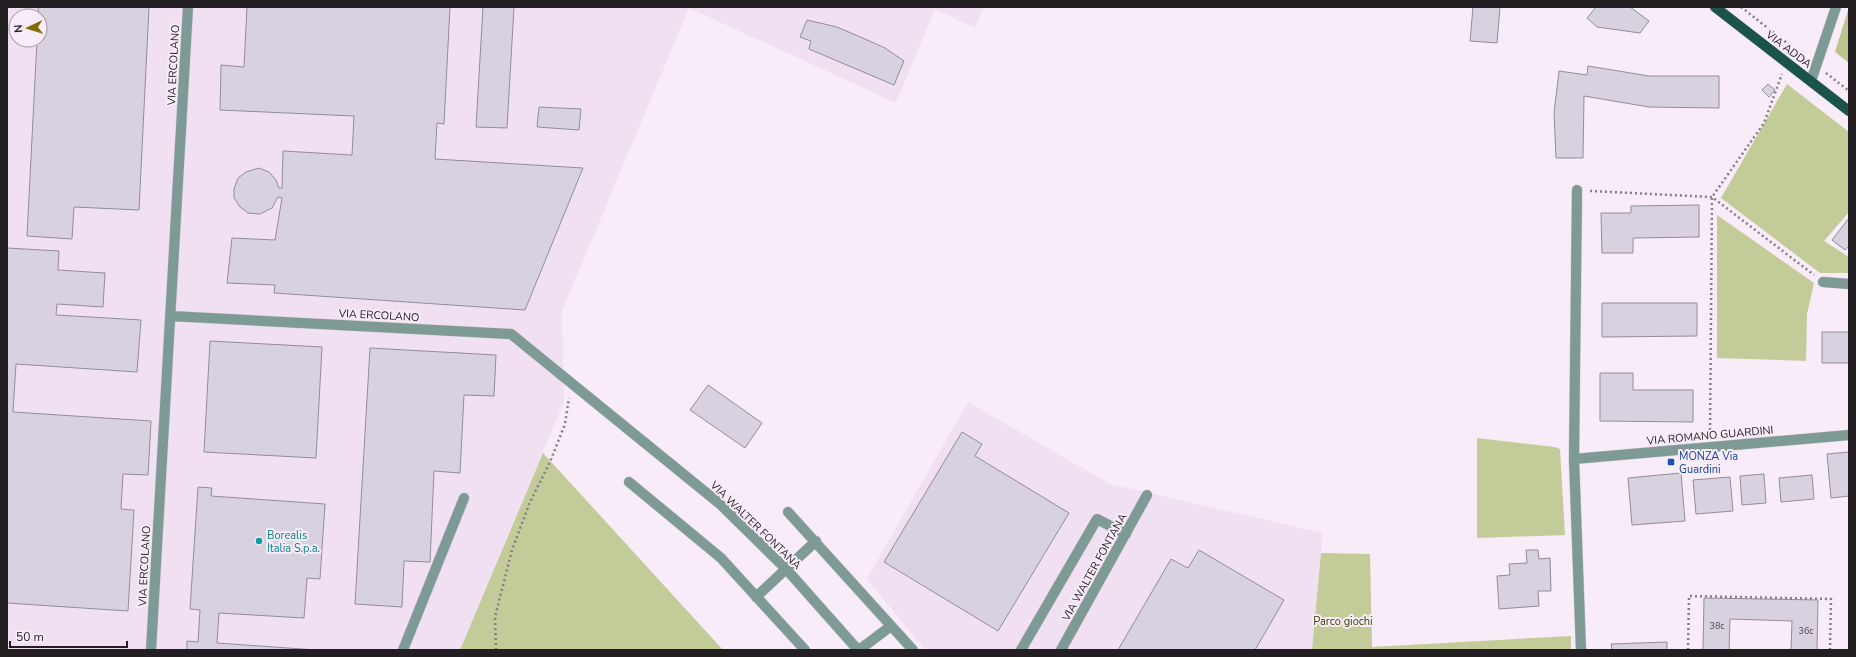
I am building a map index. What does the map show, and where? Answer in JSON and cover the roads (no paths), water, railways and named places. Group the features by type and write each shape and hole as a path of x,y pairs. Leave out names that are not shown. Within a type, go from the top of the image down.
{"main road":[{"name":"VIA ADDA","path":"1715,7 1849,111"}],"street":[{"name":"VIA ERCOLANO","path":"151,650 188,7"},
{"path":"1811,81 1836,7"},
{"path":"1577,190 1574,459 1581,650"},
{"path":"1823,282 1849,284"},
{"name":"VIA ERCOLANO","path":"170,316 511,334 570,383"},
{"name":"VIA WALTER FONTANA","path":"570,383 720,504 787,570 858,650"},
{"name":"VIA ROMANO GUARDINI","path":"1574,459 1849,435"},
{"path":"629,482 721,558 805,650"},
{"name":"VIA WALTER FONTANA","path":"1061,650 1147,495"},
{"path":"403,650 464,498"},
{"path":"788,512 816,541 913,650"},
{"path":"1021,650 1097,519 1126,534"},
{"path":"756,597 787,570 816,541"},
{"path":"858,650 891,626"}],"place":[{"name":"MONZA Via Guardini","path":"1671,462"},
{"name":"Borealis Italia S.p.a.","path":"259,541"}],"park label":[{"name":"Parco giochi","path":"1343,621"}]}
